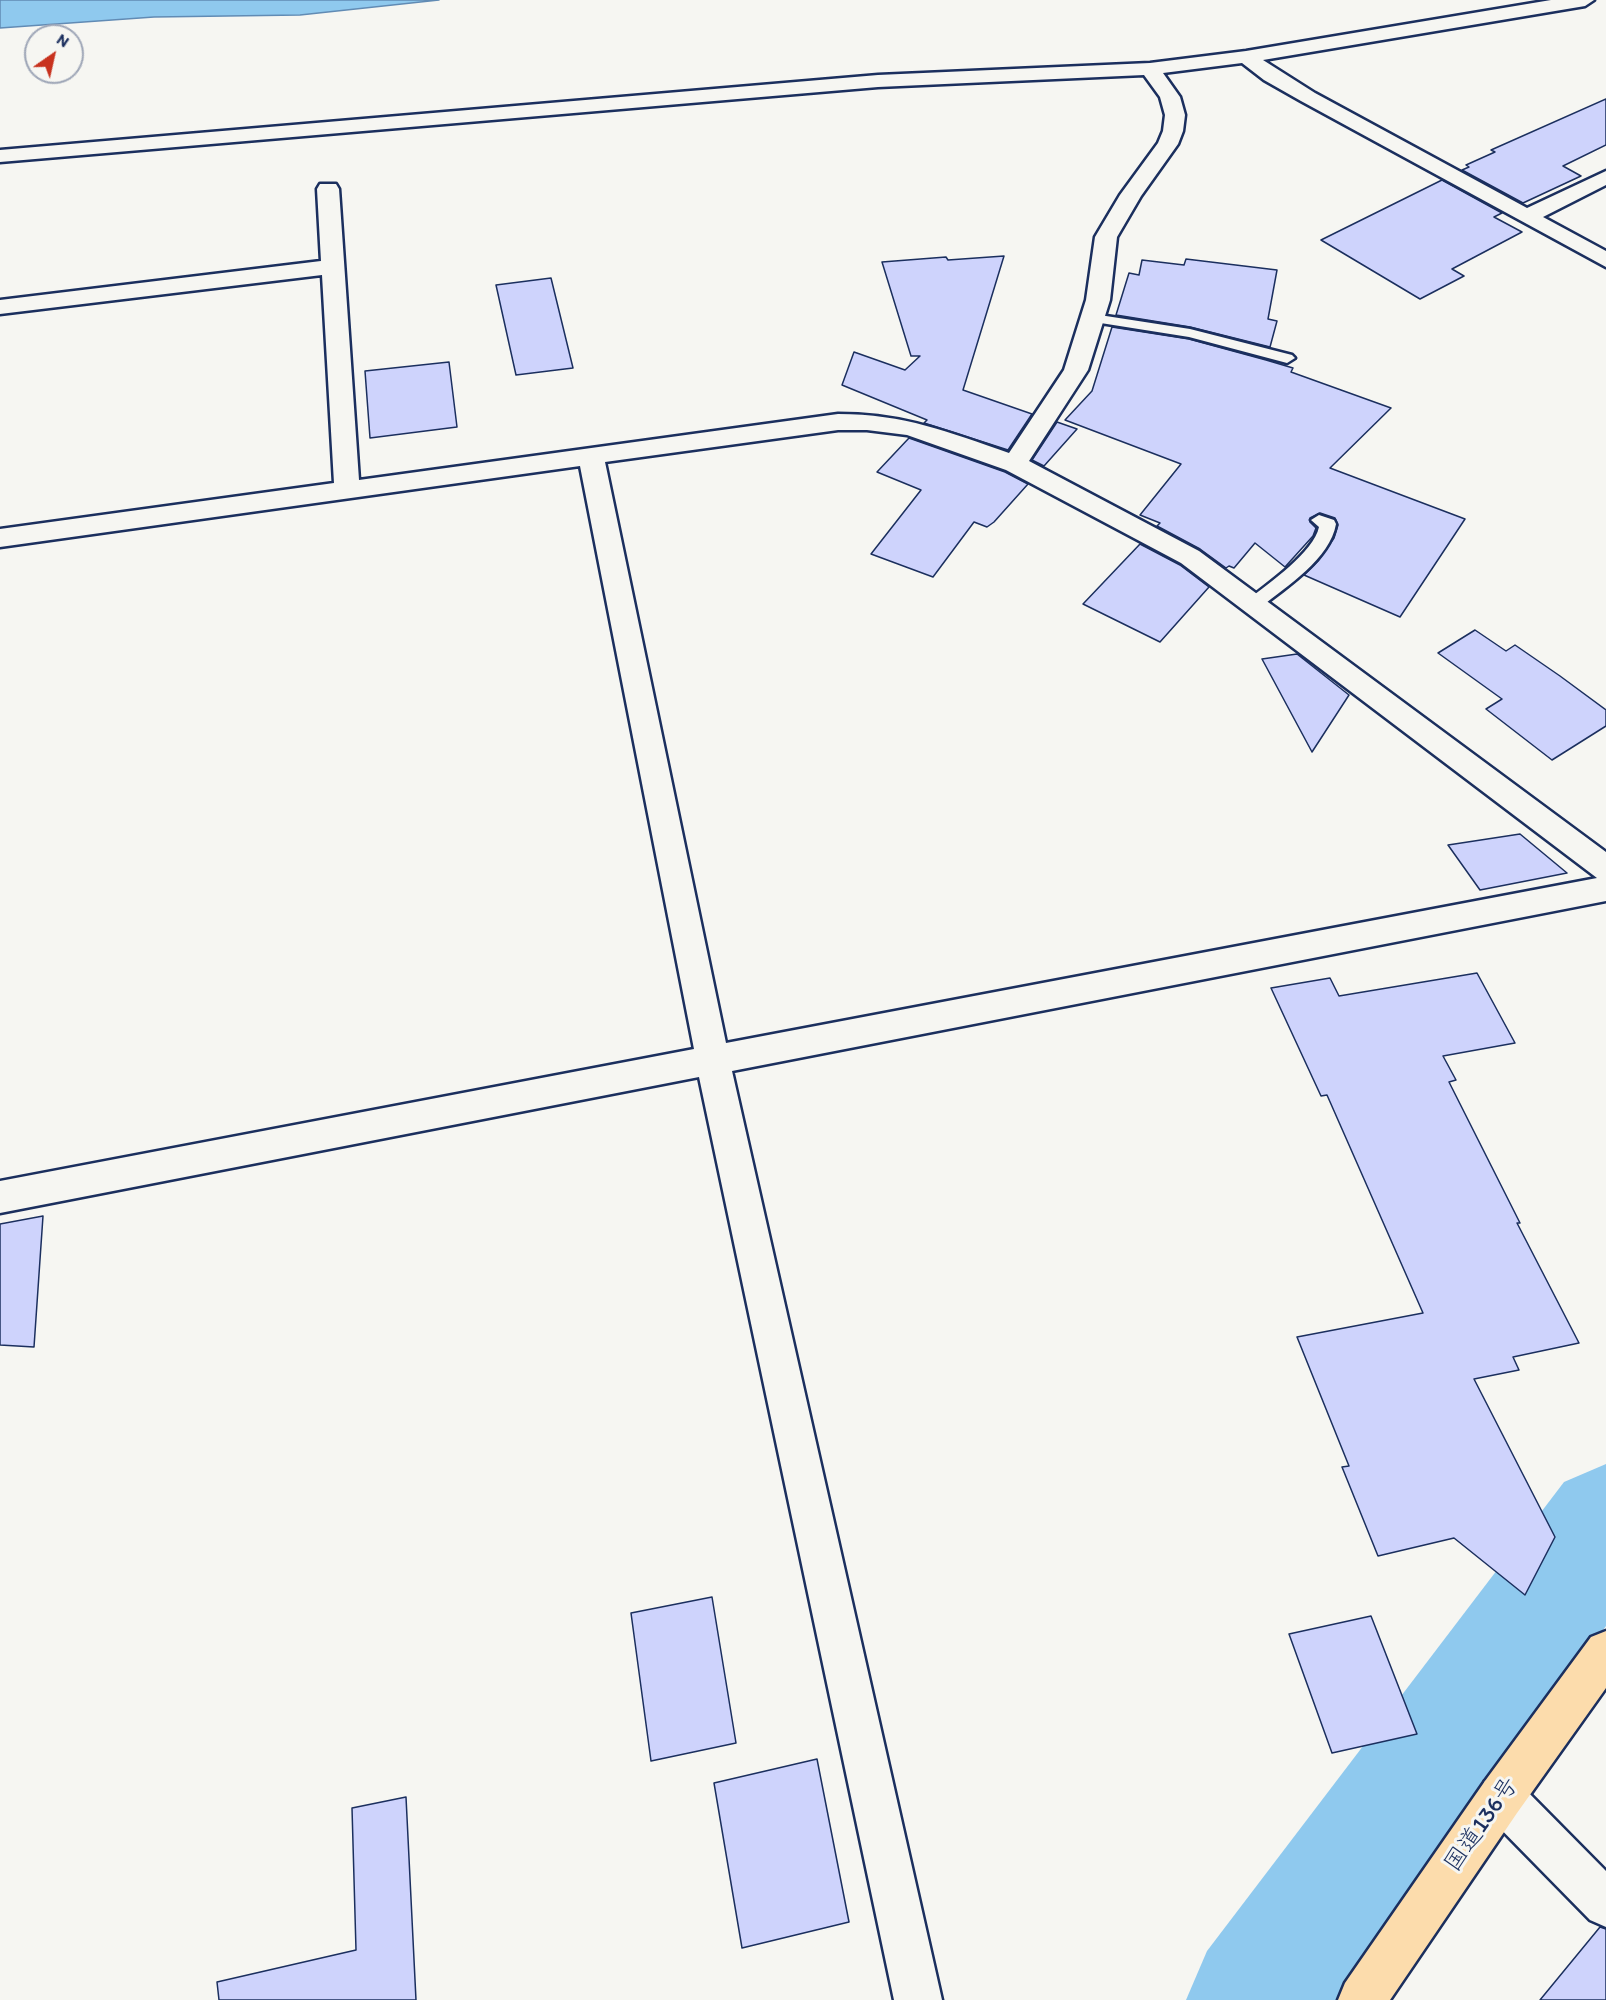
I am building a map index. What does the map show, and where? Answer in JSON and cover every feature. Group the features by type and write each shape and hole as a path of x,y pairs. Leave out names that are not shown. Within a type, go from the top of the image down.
{"highway":[{"name":"国道136号","path":"1362,2000 1501,1797 1606,1652"}],"street":[{"path":"0,156 878,81 961,80 1150,69 1246,57 1585,0"},
{"path":"1246,57 1271,76 1308,98 1606,260"},
{"path":"1015,464 1076,370 1098,300 1106,237 1131,195 1168,144 1173,131 1175,115 1170,97 1150,69"},
{"path":"1527,216 1606,177"},
{"path":"328,189 331,267 347,490"},
{"path":"0,307 331,267"},
{"path":"0,538 838,422 867,422 911,428 1015,464 1190,557 1255,603 1606,869"},
{"path":"591,455 713,1062 918,2000"},
{"path":"0,1197 1606,889"},
{"path":"1501,1797 1606,1904"}],"lane":[{"path":"1093,318 1190,333 1287,358"},
{"path":"1255,603 1316,549 1329,530 1328,524 1319,520"}],"water":[{"path":"0,0 439,0 300,15 154,17 24,24 24,26 0,28"}],"building":[{"path":"1606,99 1606,145 1563,166 1581,176 1523,203 1462,170 1469,167 1466,165 1495,152 1491,150"},
{"path":"1442,180 1502,213 1494,217 1522,232 1452,269 1464,276 1420,299 1321,240"},
{"path":"1004,256 963,390 1032,414 1008,450 924,423 927,420 842,385 854,352 905,370 920,356 911,356 882,262 946,257 948,260"},
{"path":"1186,259 1277,270 1268,319 1277,321 1270,347 1190,327 1116,315 1129,273 1139,275 1142,260 1184,265"},
{"path":"551,278 573,368 516,375 496,285"},
{"path":"1112,327 1189,339 1266,360 1293,368 1291,372 1391,408 1330,468 1465,519 1400,617 1304,575 1318,561 1334,538 1338,525 1335,518 1320,513 1310,518 1310,522 1316,528 1313,536 1285,567 1255,543 1234,568 1229,566 1226,568 1200,549 1157,526 1160,523 1140,515 1181,464 1065,420 1092,391"},
{"path":"449,362 457,427 370,438 365,371"},
{"path":"1057,422 1077,429 1044,466 1032,460"},
{"path":"909,438 1005,472 1028,484 987,527 974,522 933,577 871,554 921,490 877,472"},
{"path":"1140,544 1180,565 1209,587 1160,642 1083,604"},
{"path":"1475,630 1506,651 1515,645 1560,676 1606,710 1606,726 1552,760 1486,709 1502,699 1438,653"},
{"path":"1297,654 1349,695 1312,752 1262,659"},
{"path":"1520,834 1567,873 1480,890 1448,845"},
{"path":"1477,973 1515,1043 1443,1056 1456,1080 1449,1082 1520,1223 1517,1223 1579,1343 1513,1357 1519,1370 1474,1379 1555,1537 1525,1595 1454,1538 1378,1556 1342,1467 1349,1466 1297,1337 1423,1313 1327,1095 1321,1096 1271,988 1330,978 1339,996"},
{"path":"43,1216 34,1347 0,1345 0,1224"},
{"path":"712,1597 736,1743 651,1761 631,1613"},
{"path":"1371,1616 1417,1734 1332,1753 1289,1634"},
{"path":"817,1759 849,1922 742,1948 714,1783"},
{"path":"406,1797 416,2000 219,2000 217,1982 356,1950 352,1808"},
{"path":"1600,1927 1606,1929 1606,2000 1540,2000"}],"waterway":[{"path":"1256,2000 1606,1524"}]}
